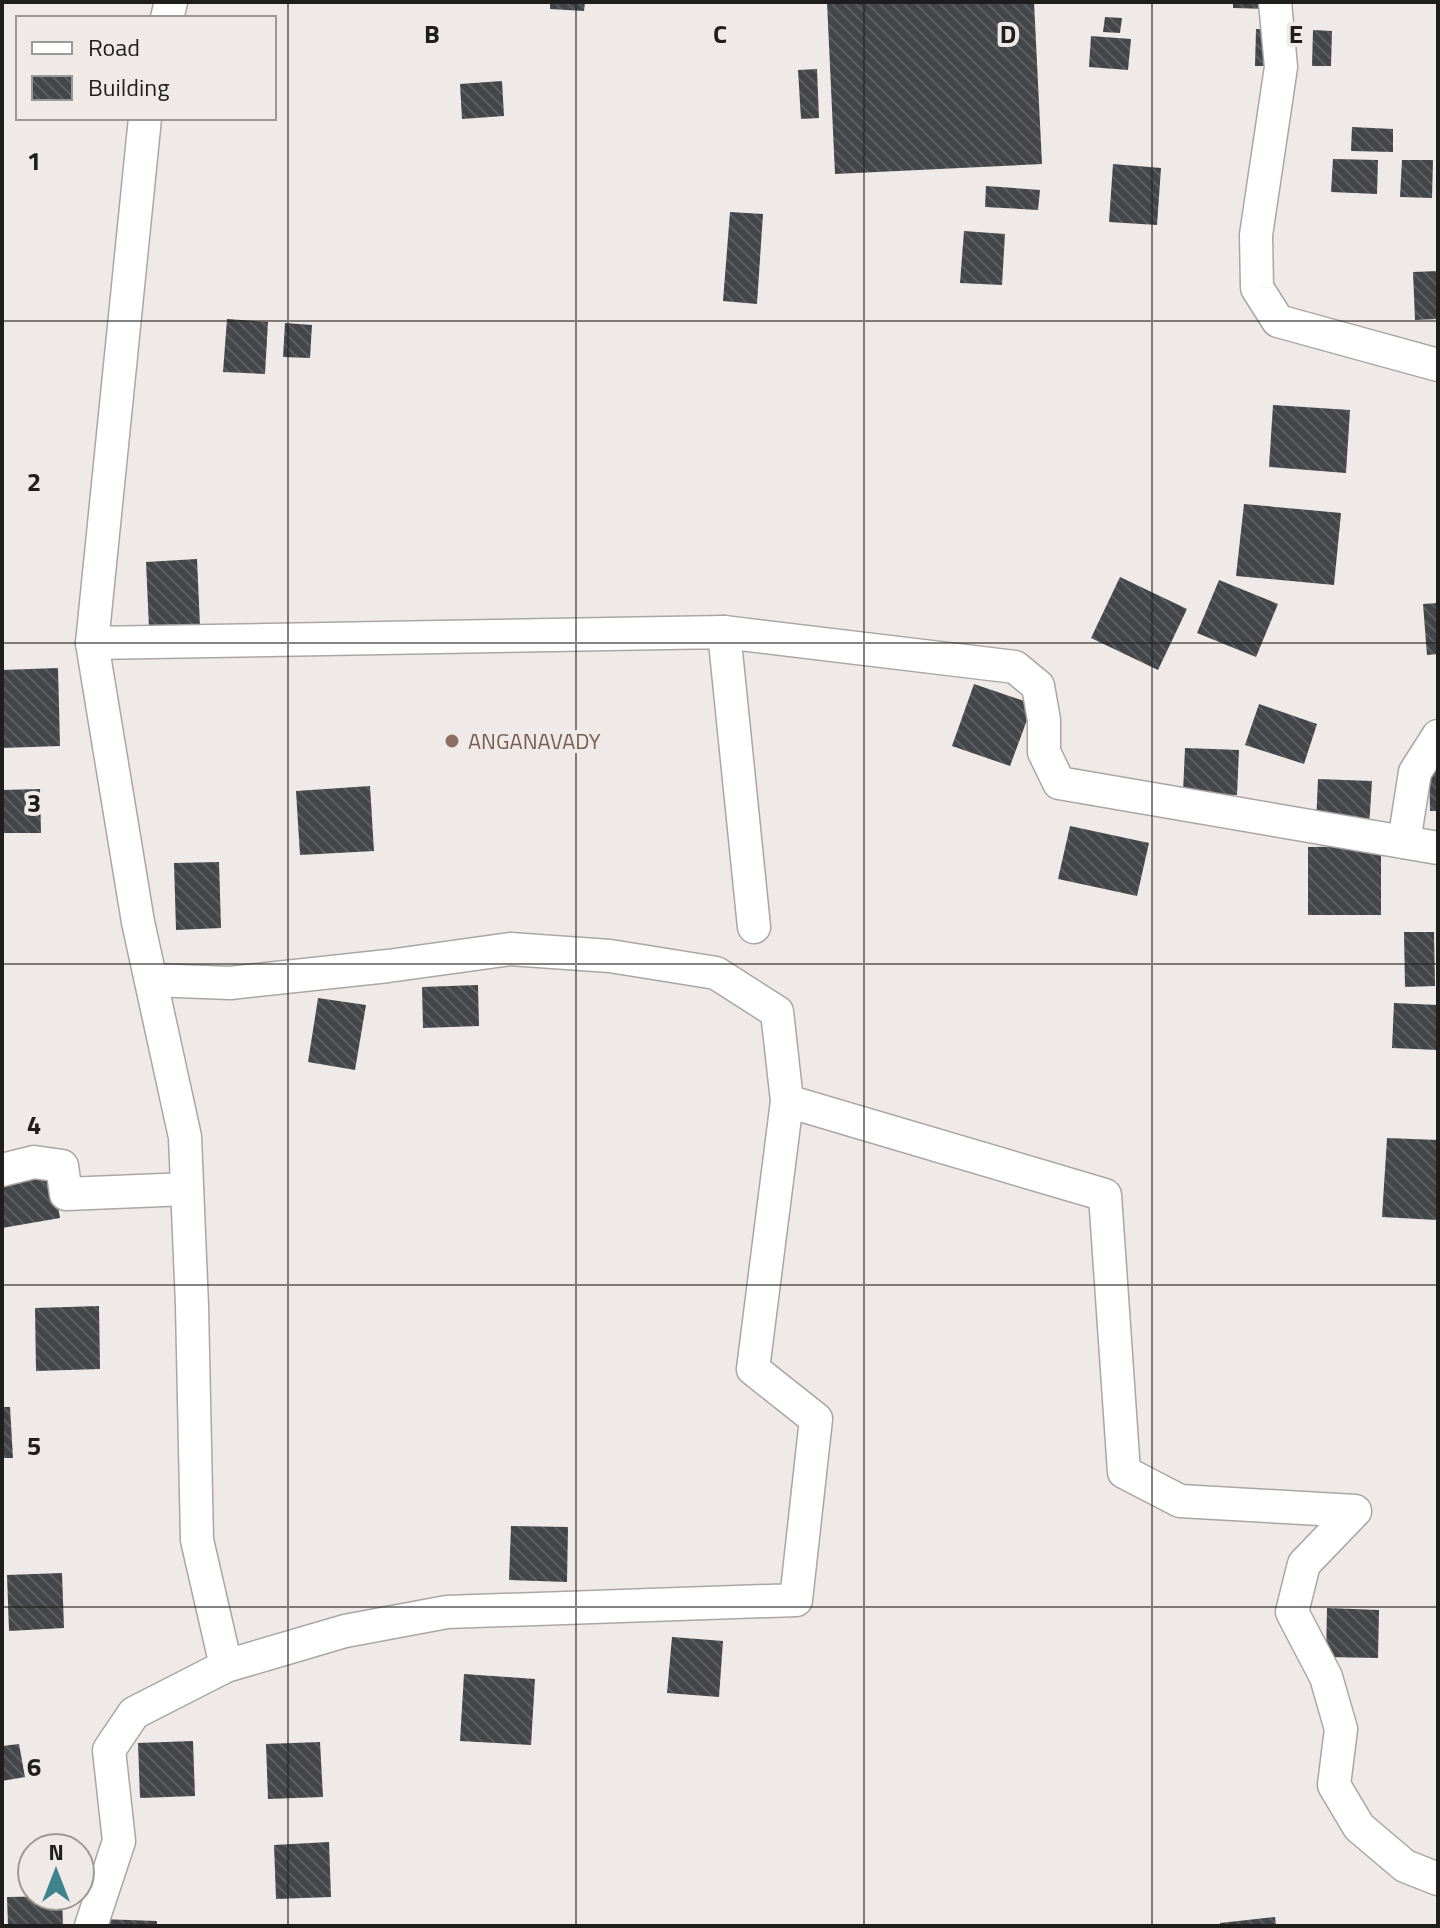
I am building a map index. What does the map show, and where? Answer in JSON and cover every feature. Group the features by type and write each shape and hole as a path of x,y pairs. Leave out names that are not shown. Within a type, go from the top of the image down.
{"street":[{"path":"1275,2 1281,67 1256,235 1257,288 1278,321 1438,365"},
{"path":"145,120 92,643 138,922 185,1137 197,1540 226,1666"},
{"path":"92,643 724,632 1015,667 1038,686 1044,720 1044,752 1059,783 1438,848"},
{"path":"724,632 754,927"},
{"path":"1404,842 1415,772 1438,736"},
{"path":"91,1926 119,1841 109,1750 134,1713 226,1666 345,1631 447,1612 796,1600 816,1419 753,1369 787,1101 777,1012 716,973 610,956 510,949 230,983 151,980"},
{"path":"787,1101 1105,1195 1124,1472 1180,1501 1355,1511 1304,1564 1292,1612 1326,1677 1341,1729 1334,1785 1359,1827 1405,1866 1438,1879"},
{"path":"2,1170 34,1162 62,1166 66,1194 187,1189"}],"building":[{"path":"550,2 585,2 584,11 550,9"},
{"path":"827,2 1034,2 1042,164 835,174"},
{"path":"1233,2 1267,2 1266,9 1233,8"},
{"path":"1105,17 1122,18 1120,33 1103,32"},
{"path":"1256,29 1275,30 1274,66 1255,66"},
{"path":"1313,30 1332,31 1331,66 1312,66"},
{"path":"1091,36 1131,39 1128,70 1089,67"},
{"path":"817,69 819,118 801,119 798,70"},
{"path":"502,81 504,116 462,119 460,84"},
{"path":"1352,127 1393,129 1393,152 1351,151"},
{"path":"1333,159 1378,160 1377,194 1331,192"},
{"path":"1402,160 1433,160 1432,198 1400,197"},
{"path":"1113,164 1161,168 1157,225 1109,222"},
{"path":"986,186 1040,190 1038,210 985,207"},
{"path":"730,212 763,214 757,304 723,301"},
{"path":"964,231 1005,234 1002,285 960,283"},
{"path":"1438,271 1438,319 1415,320 1413,272"},
{"path":"227,319 268,322 265,374 223,372"},
{"path":"285,323 312,325 310,358 283,357"},
{"path":"1273,405 1350,410 1346,473 1269,467"},
{"path":"1244,504 1341,513 1334,585 1236,576"},
{"path":"197,559 200,626 149,628 146,562"},
{"path":"1120,577 1187,609 1158,670 1091,638"},
{"path":"1219,580 1278,604 1256,657 1197,633"},
{"path":"1438,603 1438,654 1427,655 1423,604"},
{"path":"58,668 60,746 2,748 2,670"},
{"path":"974,684 1033,704 1010,766 952,746"},
{"path":"1259,704 1317,724 1304,764 1245,745"},
{"path":"1185,748 1239,750 1237,795 1183,793"},
{"path":"1429,770 1438,770 1438,811 1430,811"},
{"path":"1318,779 1372,781 1369,827 1316,824"},
{"path":"370,786 374,851 300,855 296,791"},
{"path":"40,789 41,833 2,833 2,790"},
{"path":"1070,826 1149,843 1137,896 1058,879"},
{"path":"1381,846 1381,915 1308,915 1308,847"},
{"path":"219,862 221,928 176,930 174,863"},
{"path":"1404,932 1434,932 1435,986 1405,987"},
{"path":"478,985 479,1026 423,1028 422,987"},
{"path":"318,998 366,1005 355,1070 308,1062"},
{"path":"1394,1003 1438,1005 1438,1050 1392,1048"},
{"path":"1387,1138 1438,1140 1437,1220 1382,1217"},
{"path":"52,1171 60,1218 2,1228 2,1179"},
{"path":"99,1306 100,1369 36,1371 35,1308"},
{"path":"2,1407 10,1407 13,1458 2,1458"},
{"path":"511,1526 568,1527 567,1582 509,1580"},
{"path":"62,1573 64,1628 9,1631 7,1575"},
{"path":"1327,1608 1379,1610 1378,1658 1326,1657"},
{"path":"672,1637 723,1641 719,1697 667,1693"},
{"path":"464,1674 535,1679 531,1745 460,1741"},
{"path":"193,1741 195,1796 140,1798 138,1743"},
{"path":"320,1742 323,1797 268,1799 266,1744"},
{"path":"19,1744 25,1777 2,1781 2,1746"},
{"path":"329,1842 331,1897 276,1899 274,1845"},
{"path":"7,1897 16,1897 16,1912 63,1912 63,1926 8,1926"},
{"path":"1275,1917 1276,1926 1220,1926 1220,1923"},
{"path":"100,1919 157,1921 157,1926 100,1926"}],"place":[{"name":"ANGANAVADY","path":"452,741"}]}
